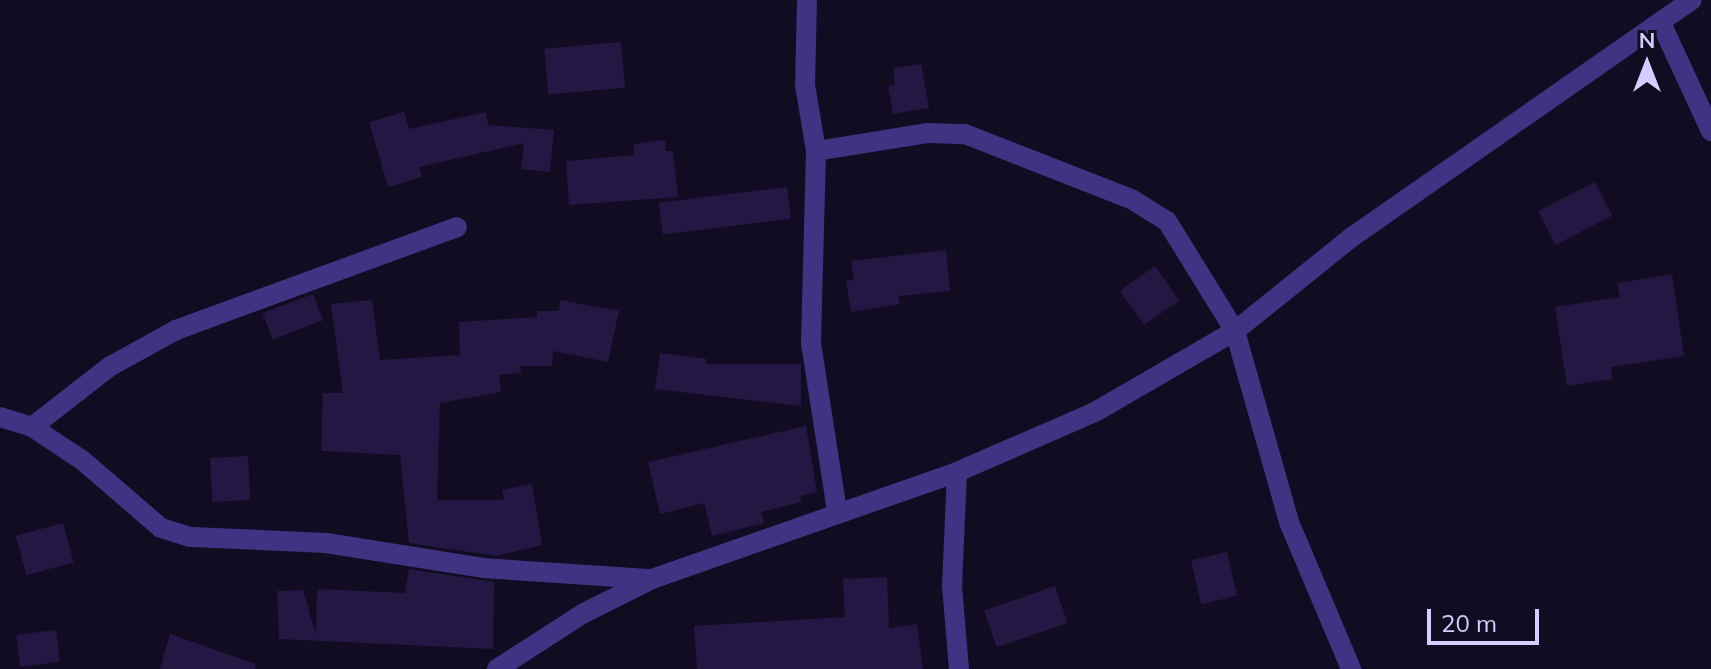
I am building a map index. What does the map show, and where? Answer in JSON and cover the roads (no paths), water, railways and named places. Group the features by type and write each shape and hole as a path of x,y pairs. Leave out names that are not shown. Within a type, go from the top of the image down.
{"street":[{"path":"807,0 805,85 816,151 811,343 837,511"},
{"path":"497,669 584,613 652,579 837,511 957,472 1095,412 1235,331 1352,237 1692,0"},
{"path":"1661,23 1711,131"},
{"path":"816,151 929,133 965,134 1133,200 1167,221 1235,331 1289,522 1351,669"},
{"path":"32,427 109,367 176,330 457,227"},
{"path":"3,414 32,427 161,528 191,537 326,543 483,568 652,579"},
{"path":"957,472 952,586 959,669"}]}
